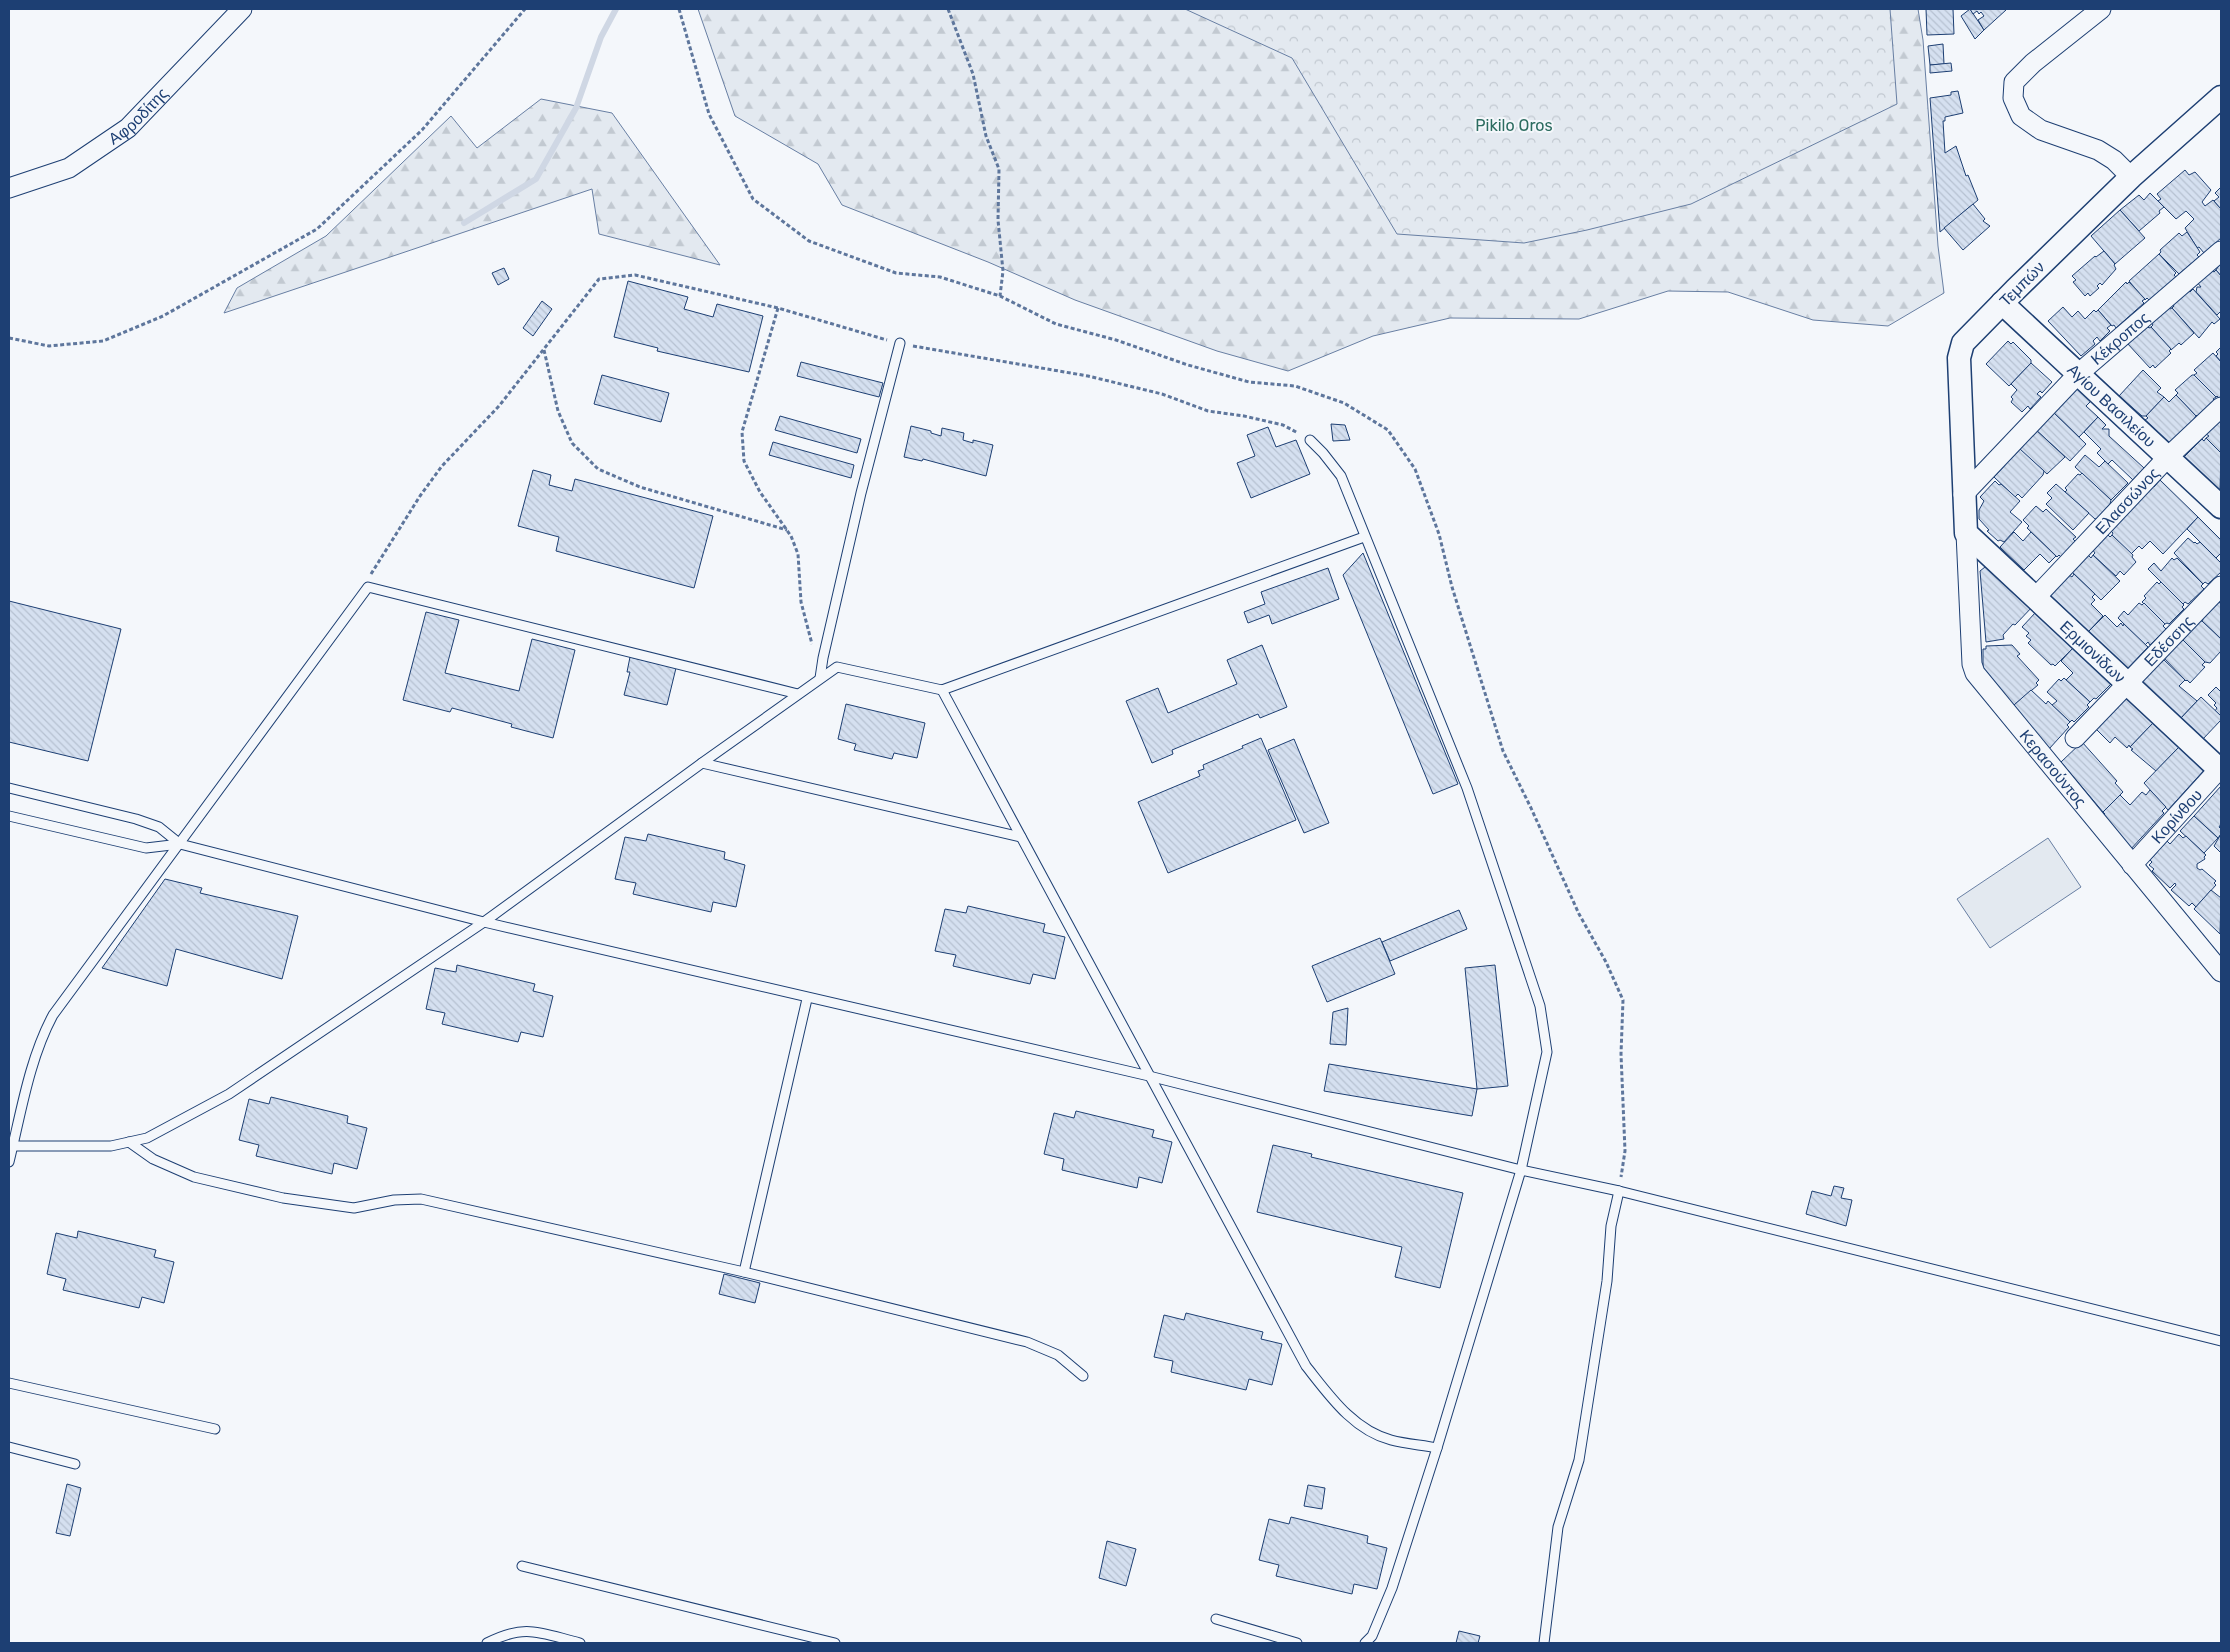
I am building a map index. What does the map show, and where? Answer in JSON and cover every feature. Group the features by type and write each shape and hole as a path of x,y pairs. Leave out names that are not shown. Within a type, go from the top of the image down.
{"street":[{"name":"Αφροδίτης","path":"9,188 69,168 128,128 242,9"},
{"path":"2101,9 2032,63 2014,82 2013,98 2021,116 2041,130 2098,150 2114,160 2131,178"},
{"name":"Τεμπών","path":"1966,534 1959,358 1964,343 2002,303 2131,178 2221,97"},
{"name":"Κέκροπος","path":"1963,495 2078,374 2221,251"},
{"name":"Αγίου Βασιλείου","path":"2002,303 2221,506"},
{"name":"Ελασσώνος","path":"2035,598 2168,457 2221,408"},
{"name":"Ερμιονίδων","path":"1966,534 2221,769"},
{"name":"Κερασούντος","path":"1966,534 1972,664 1975,673 2132,865 2215,951 2221,972"},
{"name":"Εδέσσης","path":"2075,738 2221,586"},
{"name":"Κορίνθου","path":"2132,865 2221,769"}],"lane":[{"path":"820,678 861,493 900,343"},
{"path":"1310,440 1341,476 1467,788 1540,1006 1547,1052 1521,1170 1437,1448 1392,1588 1372,1636 1365,1643"},
{"path":"13,1146 111,1146 147,1138 229,1094 484,922 837,667 942,690 1364,536"},
{"path":"9,1162 35,1055 50,1022 368,587 798,694"},
{"path":"942,690 1306,1366 1340,1409 1367,1429 1390,1440 1437,1448"},
{"path":"702,763 1021,837"},
{"path":"9,788 159,827 180,844"},
{"path":"9,816 146,848 180,844 484,922 807,999 1149,1076 1521,1170 1620,1192 2221,1342"},
{"path":"744,1272 807,999"},
{"path":"129,1142 153,1159 194,1177 283,1198 354,1208 394,1200 421,1199 744,1272 1028,1342 1058,1355 1082,1376"},
{"path":"1544,1643 1558,1527 1580,1460 1607,1282 1611,1226 1620,1192"},
{"path":"9,1382 216,1429"},
{"path":"9,1446 75,1464"},
{"path":"522,1566 835,1643"},
{"path":"1216,1620 1297,1643"},
{"path":"487,1643 505,1634 520,1630 580,1643"}],"path":[{"path":"9,338 48,346 103,341 163,316 317,229 422,130 525,9"},
{"path":"679,9 709,114 753,199 810,241 896,273 940,277 1000,296 1003,271 998,220 999,169 986,136 973,74 948,9"},
{"path":"368,587 371,574 420,496 442,466 498,406 599,279 636,275 778,308 900,343 1088,376 1162,394 1208,411 1244,416 1284,425 1310,440"},
{"path":"778,308 742,432 744,461 760,492 788,530 798,554 801,602 811,642 823,658"},
{"path":"543,349 558,411 572,443 598,469 640,487 788,530"}],"green space":[{"path":"698,9 1918,9 1923,40 1938,246 1944,293 1888,326 1813,320 1728,292 1668,291 1579,319 1450,318 1373,336 1288,371 1217,351 1075,300 988,262 842,205 818,164 735,116"},
{"name":"Pikilo Oros","path":"1185,9 1890,9 1897,104 1691,204 1587,230 1524,243 1397,234 1292,58"},
{"path":"541,99 612,113 720,265 599,234 592,189 224,313 237,288 326,236 451,116 477,148"},
{"path":"2048,838 2081,887 1990,948 1957,899"}],"building":[{"path":"1926,9 1953,9 1954,34 1927,35"},
{"path":"1970,9 1984,30 1975,39 1961,16"},
{"path":"1970,9 2006,10 1984,30 1978,20 1984,16 1981,12 1979,14 1977,11 1973,14"},
{"path":"1943,44 1944,64 1930,65 1928,46"},
{"path":"1951,63 1952,71 1930,73 1930,65"},
{"path":"1958,91 1963,113 1945,117 1945,121 1943,121 1945,153 1956,146 1966,176 1968,175 1978,200 1940,232 1930,98 1951,95 1951,92"},
{"path":"2185,170 2189,175 2195,172 2211,190 2202,202 2205,206 2213,200 2221,209 2221,238 2204,253 2199,247 2197,248 2185,228 2194,219 2186,211 2176,219 2158,201 2161,199 2157,194"},
{"path":"2221,187 2221,209 2214,201 2219,197 2215,193"},
{"path":"2150,193 2164,207 2159,211 2160,213 2139,231 2120,210 2139,195 2144,200"},
{"path":"1973,204 1985,219 1983,221 1990,226 1963,250 1944,228"},
{"path":"2120,210 2145,238 2115,264 2091,236"},
{"path":"2187,232 2200,252 2197,255 2199,257 2179,274 2159,254 2160,250 2179,233 2182,236"},
{"path":"2104,251 2115,264 2116,269 2102,285 2100,283 2097,286 2099,288 2090,296 2088,293 2085,296 2073,282 2076,280 2072,276 2095,256"},
{"path":"2159,254 2176,273 2174,275 2176,277 2150,301 2147,298 2145,300 2129,281"},
{"path":"2221,262 2221,276 2216,270"},
{"path":"504,268 509,279 498,285 492,273"},
{"path":"2211,270 2214,272 2216,270 2221,276 2221,311 2217,315 2196,292 2197,287 2201,287 2197,282"},
{"path":"628,281 688,297 684,309 713,317 717,304 763,316 749,372 657,351 658,348 614,337"},
{"path":"2126,282 2127,284 2129,282 2145,299 2142,301 2144,303 2116,328 2098,310"},
{"path":"2187,289 2190,292 2193,289 2220,319 2214,324 2212,322 2199,338 2172,308 2174,306 2172,303"},
{"path":"542,301 552,309 533,336 523,328"},
{"path":"2063,307 2072,317 2078,311 2085,319 2094,310 2096,312 2098,310 2111,325 2107,328 2110,331 2100,341 2097,337 2093,341 2095,344 2081,356 2048,321"},
{"path":"2168,307 2172,308 2194,333 2181,345 2179,343 2171,350 2151,327 2153,325 2151,322"},
{"path":"2146,325 2149,328 2151,327 2171,349 2169,351 2171,353 2155,368 2153,365 2150,368 2127,343"},
{"path":"2008,341 2011,344 2013,342 2031,360 2031,363 2009,386 1986,364"},
{"path":"2221,347 2221,362 2216,356 2218,354 2216,352"},
{"path":"2213,353 2221,362 2221,397 2219,398 2194,375 2197,373 2194,370"},
{"path":"801,362 883,383 879,397 797,376"},
{"path":"2031,363 2052,382 2042,393 2040,391 2037,394 2041,397 2030,409 2028,406 2022,412 2011,402 2013,399 2011,397 2017,390 2011,384"},
{"path":"2143,370 2161,388 2157,392 2164,397 2146,416 2142,416 2119,396"},
{"path":"602,375 669,393 661,422 594,404"},
{"path":"2192,375 2216,397 2213,399 2216,402 2199,417 2176,395 2178,393 2175,390"},
{"path":"2076,385 2092,400 2086,406 2098,417 2079,437 2052,411"},
{"path":"2176,395 2196,416 2194,419 2196,420 2170,444 2145,420 2148,418 2146,416 2164,397 2169,402"},
{"path":"2052,411 2086,444 2070,461 2035,429"},
{"path":"780,416 861,439 857,453 775,430"},
{"path":"2098,417 2106,425 2102,429 2109,429 2109,436 2144,468 2133,480 2112,460 2108,464 2097,453 2101,449 2084,432"},
{"path":"2221,419 2221,453 2206,438 2209,436 2206,434"},
{"path":"1331,424 1345,425 1350,440 1333,441"},
{"path":"911,426 931,431 931,433 941,436 942,428 964,433 963,440 973,443 973,440 993,445 986,476 923,459 922,461 904,457"},
{"path":"1268,427 1276,447 1296,440 1310,474 1251,498 1237,463 1255,456 1247,435"},
{"path":"2035,429 2065,457 2047,474 2018,448"},
{"path":"2206,438 2221,453 2220,491 2184,457 2202,439 2204,441"},
{"path":"773,442 854,465 851,478 769,455"},
{"path":"2020,449 2044,471 2043,475 2022,498 2018,494 2015,497 1994,477"},
{"path":"2085,455 2099,467 2105,461 2128,483 2111,500 2075,467"},
{"path":"533,470 551,475 549,485 572,491 575,479 713,516 694,588 556,551 559,537 518,526"},
{"path":"2082,473 2111,500 2110,504 2095,519 2065,492 2067,490 2065,488 2078,474"},
{"path":"2160,480 2198,517 2163,554 2150,541 2142,549 2139,546 2131,554 2112,535 2113,533 2110,530 2143,497 2152,485 2154,487"},
{"path":"1995,481 2020,501 2010,512 2022,522 2004,542 1998,541 1987,531 1989,530 1979,519 1979,510 1984,501 1980,497"},
{"path":"2056,484 2089,513 2073,530 2046,504 2052,498 2047,493"},
{"path":"2036,506 2043,512 2046,509 2076,537 2073,539 2076,542 2061,557 2059,555 2057,557 2027,528 2029,526 2023,520"},
{"path":"2198,517 2221,540 2221,553 2216,558 2187,529"},
{"path":"2014,532 2023,541 2031,532 2056,556 2049,563 2040,554 2024,570 2000,547"},
{"path":"2107,534 2110,537 2112,535 2133,555 2132,557 2136,562 2124,575 2120,571 2116,576 2093,555 2095,553 2092,549"},
{"path":"2188,538 2197,544 2200,542 2221,563 2221,572 2208,584 2205,582 2203,584 2174,553"},
{"path":"1363,553 1458,784 1433,794 1343,575"},
{"path":"2088,555 2091,558 2093,555 2120,581 2101,600 2072,572"},
{"path":"2172,558 2174,560 2177,558 2203,584 2201,586 2204,589 2188,604 2185,602 2183,604 2148,569 2154,563 2161,571"},
{"path":"1990,563 2034,605 2003,635 2004,639 1986,642 1980,571"},
{"path":"1328,568 1339,599 1272,624 1269,615 1248,623 1244,612 1265,604 1261,592"},
{"path":"2074,574 2095,594 2092,597 2095,600 2091,604 2103,616 2088,632 2050,595 2069,575 2072,577"},
{"path":"2157,582 2159,584 2161,582 2184,605 2182,607 2184,609 2169,624 2165,624 2142,602 2146,598 2144,596"},
{"path":"9,601 121,629 88,761 9,742"},
{"path":"2217,601 2221,602 2221,639 2202,621 2201,617"},
{"path":"2139,603 2142,605 2144,603 2165,624 2163,626 2166,629 2150,645 2148,642 2145,645 2118,618 2124,611 2128,615"},
{"path":"426,612 459,620 445,673 519,691 532,639 575,650 553,738 511,727 512,724 452,708 450,712 403,700"},
{"path":"2036,612 2073,648 2055,666 2051,665 2028,643 2031,640 2026,636 2029,633 2022,627"},
{"path":"2105,615 2117,627 2121,623 2123,626 2124,624 2148,647 2126,670 2088,632"},
{"path":"2199,621 2202,621 2221,639 2221,651 2210,663 2205,662 2183,640"},
{"path":"2179,640 2181,642 2183,640 2205,662 2202,665 2205,667 2190,683 2163,657"},
{"path":"1262,645 1287,707 1260,718 1258,714 1172,750 1173,754 1152,763 1126,701 1158,688 1168,713 1237,684 1227,660"},
{"path":"2012,645 2020,654 2017,656 2039,680 2036,683 2038,685 2014,705 2012,703 2009,705 1983,676 1983,649 1986,649 1986,646"},
{"path":"2073,648 2113,682 2096,699 2094,698 2090,702 2066,680 2073,673 2061,661"},
{"path":"630,657 676,668 667,705 624,695 630,672 627,672"},
{"path":"2159,660 2162,662 2164,660 2185,680 2179,686 2197,701 2180,719 2139,681"},
{"path":"2064,678 2090,702 2087,705 2089,707 2074,722 2072,720 2070,722 2052,705 2057,701 2047,692 2059,679 2061,681"},
{"path":"2216,687 2221,692 2221,716 2215,711 2217,708 2214,705 2216,703 2208,695"},
{"path":"2031,690 2046,704 2048,701 2070,722 2067,725 2069,727 2049,749 2013,709 2016,707 2014,705"},
{"path":"2127,695 2153,720 2151,721 2153,723 2127,748 2115,737 2110,743 2095,728"},
{"path":"2201,697 2221,716 2221,720 2202,740 2180,719"},
{"path":"846,704 925,723 917,758 894,753 892,759 854,750 856,744 838,739"},
{"path":"2153,723 2156,726 2158,724 2178,742 2175,744 2179,747 2156,771 2131,750 2133,749 2130,747"},
{"path":"1261,738 1296,820 1168,873 1138,802 1200,776 1198,771 1204,769 1203,765"},
{"path":"1294,739 1329,823 1304,833 1268,750"},
{"path":"2082,742 2117,781 2115,783 2123,792 2103,812 2061,762"},
{"path":"2179,747 2182,750 2184,748 2206,768 2168,810 2144,783"},
{"path":"2221,786 2221,824 2219,827 2221,834 2218,838 2194,816"},
{"path":"2150,790 2166,807 2162,811 2164,813 2130,850 2103,816 2105,814 2103,812 2120,795 2130,805 2142,792 2146,795"},
{"path":"2194,816 2218,838 2204,853 2180,831"},
{"path":"648,834 725,852 724,859 745,865 736,907 713,902 711,912 633,894 636,883 615,879 625,837 646,841"},
{"path":"2179,834 2183,838 2186,836 2206,855 2205,859 2197,864 2197,868 2202,869 2216,881 2214,883 2216,885 2196,907 2192,903 2189,906 2171,890 2176,885 2175,883 2170,888 2152,871 2154,869 2149,865 2152,862 2150,860 2167,841 2170,844"},
{"path":"2221,834 2221,853 2214,846"},
{"path":"165,879 202,888 200,893 298,916 282,979 176,949 167,986 102,968"},
{"path":"2211,890 2221,898 2220,934 2194,909"},
{"path":"968,906 1045,924 1043,932 1065,937 1055,979 1033,974 1030,984 953,966 956,955 935,951 945,909 966,913"},
{"path":"1459,910 1467,929 1390,961 1382,942"},
{"path":"1380,938 1395,974 1327,1002 1312,966"},
{"path":"457,965 535,984 533,991 553,996 543,1037 521,1032 518,1042 442,1024 445,1013 426,1009 435,968 456,972"},
{"path":"1495,965 1508,1086 1477,1089 1465,968"},
{"path":"1348,1008 1346,1045 1330,1044 1333,1012"},
{"path":"1329,1064 1477,1089 1472,1116 1324,1091"},
{"path":"271,1097 348,1116 347,1123 367,1128 357,1169 334,1163 332,1174 256,1156 259,1145 239,1140 249,1099 269,1104"},
{"path":"1076,1111 1154,1130 1152,1137 1172,1142 1162,1183 1139,1177 1137,1188 1062,1170 1064,1159 1044,1154 1054,1113 1074,1118"},
{"path":"1273,1145 1312,1154 1311,1157 1463,1193 1440,1288 1395,1277 1402,1247 1257,1212"},
{"path":"1834,1186 1844,1188 1841,1198 1852,1200 1846,1226 1806,1214 1812,1191 1831,1196"},
{"path":"78,1231 156,1250 154,1257 174,1262 164,1303 142,1297 139,1308 63,1290 66,1279 47,1274 56,1233 77,1238"},
{"path":"724,1274 760,1283 755,1303 719,1294"},
{"path":"1186,1313 1263,1332 1261,1339 1282,1344 1272,1385 1249,1379 1246,1390 1171,1372 1173,1361 1154,1357 1164,1315 1184,1320"},
{"path":"67,1484 81,1488 70,1536 56,1533"},
{"path":"1308,1485 1325,1488 1322,1509 1304,1506"},
{"path":"1291,1517 1368,1536 1367,1543 1387,1548 1377,1589 1354,1584 1352,1594 1276,1576 1279,1565 1259,1560 1269,1519 1289,1524"},
{"path":"1107,1541 1136,1549 1126,1586 1099,1578"},
{"path":"1459,1631 1480,1636 1478,1643 1456,1643"}],"waterway":[{"path":"464,223 536,179 576,108 601,37 616,9"}]}
